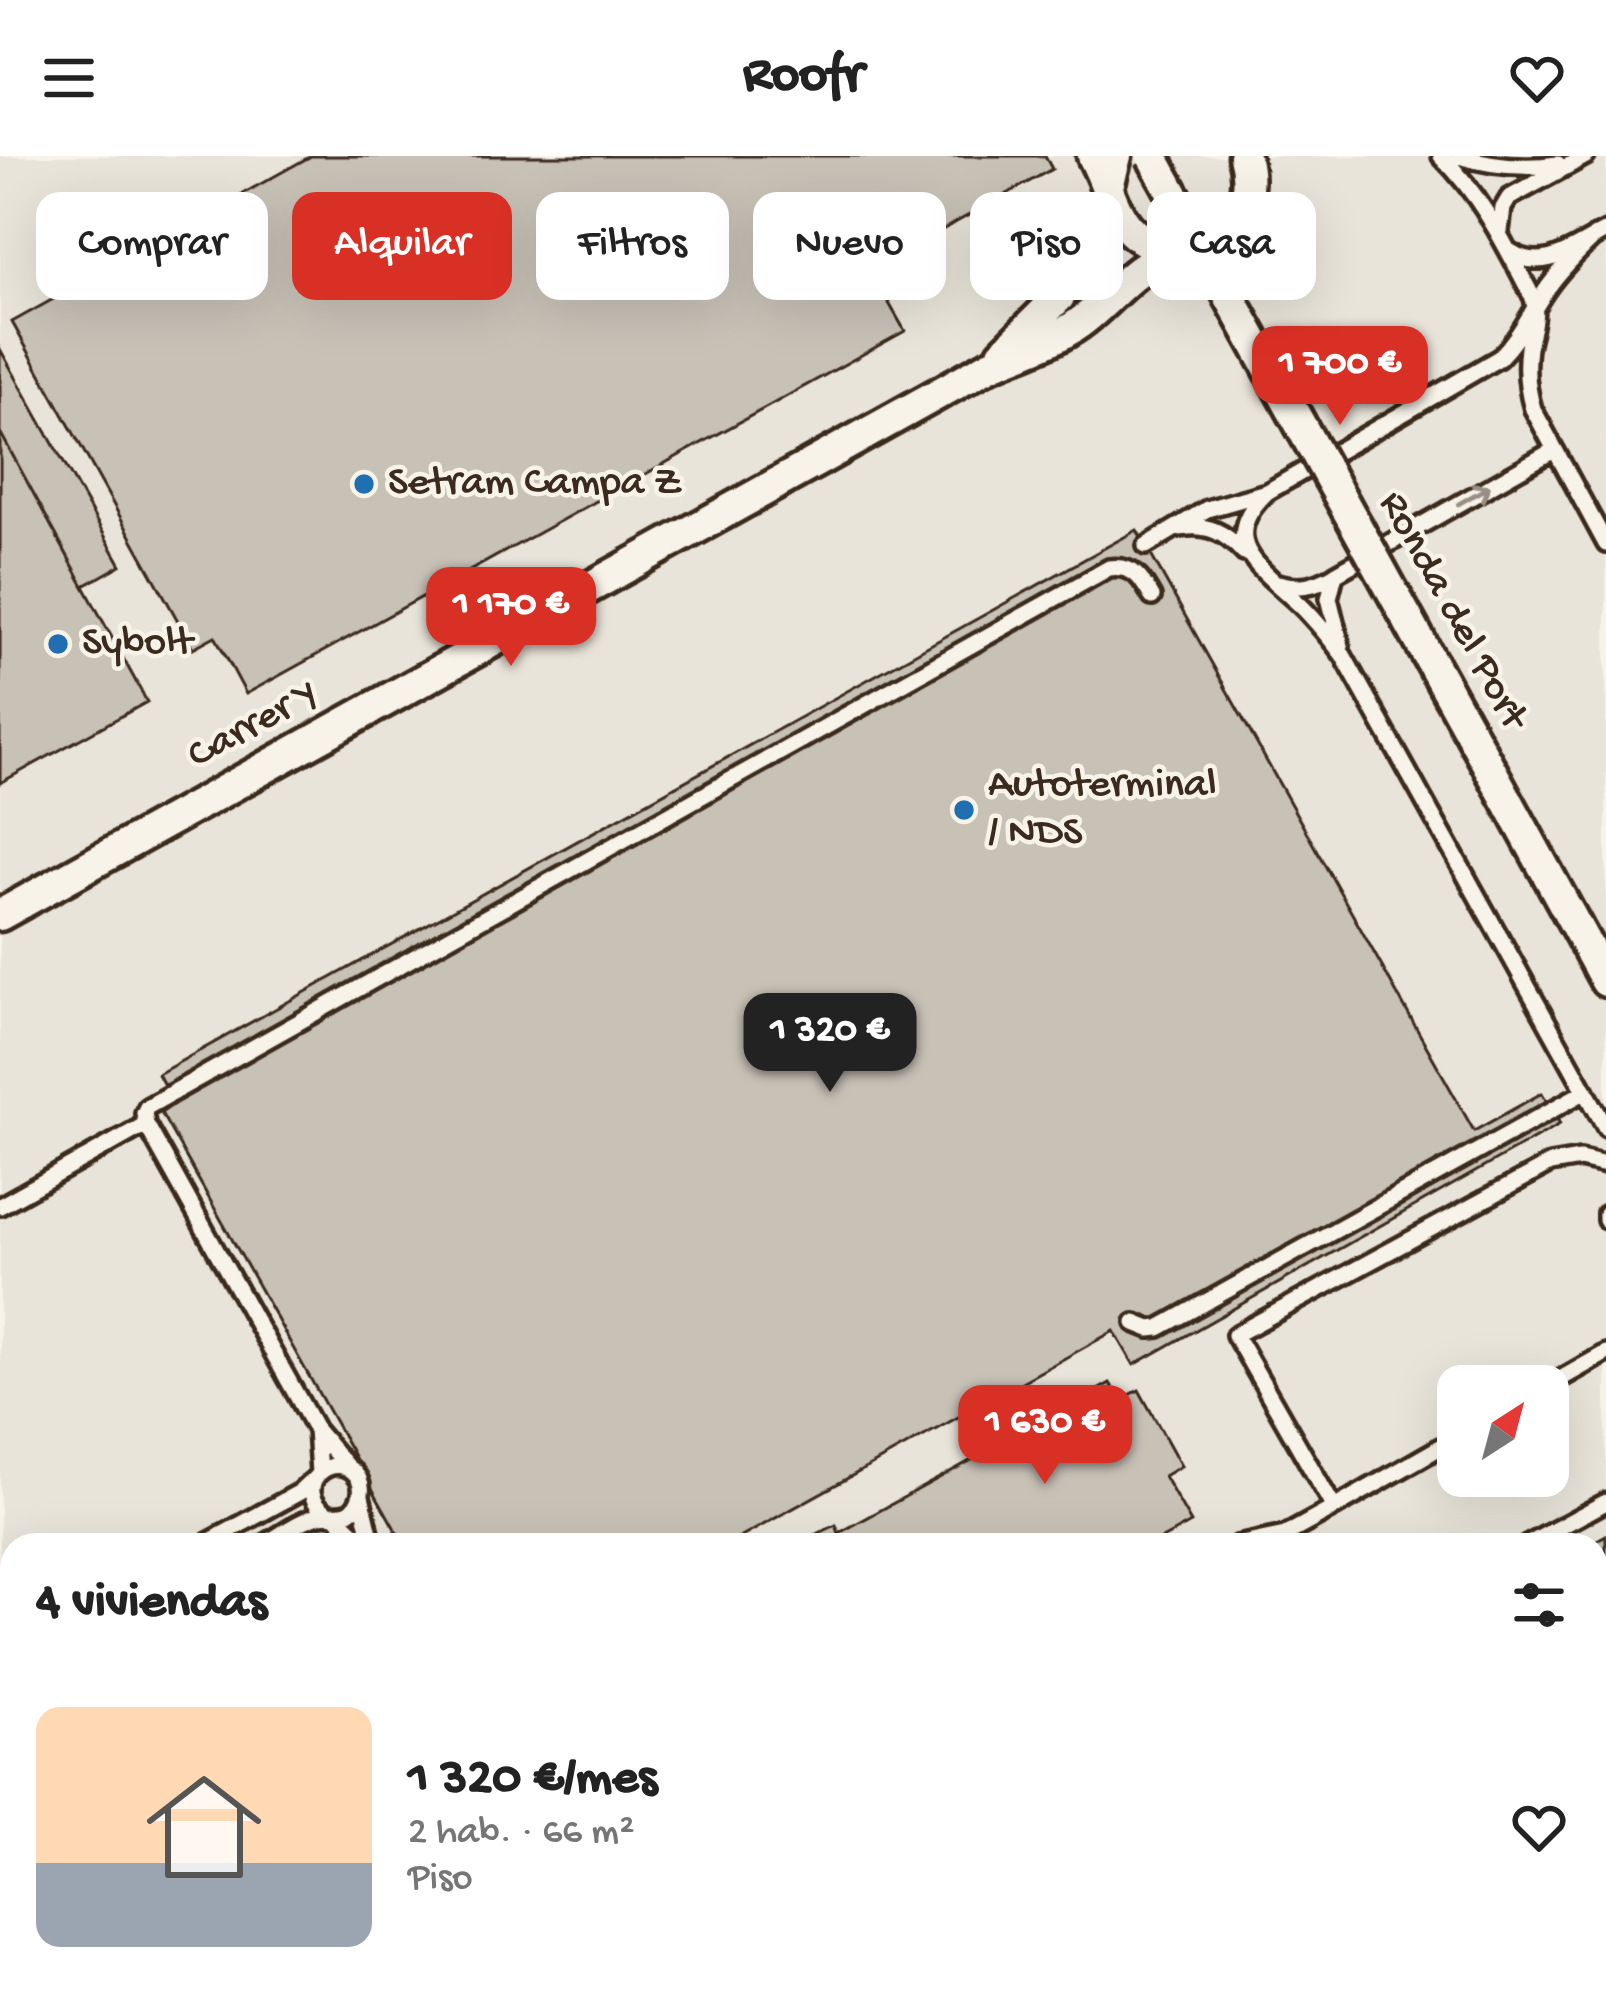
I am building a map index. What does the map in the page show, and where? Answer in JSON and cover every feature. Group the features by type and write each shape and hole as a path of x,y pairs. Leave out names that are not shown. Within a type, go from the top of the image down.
{"street":[{"path":"1093,156 1112,171 1116,214 1136,237 1147,242"},
{"name":"Ronda del Port","path":"1152,156 1606,981"},
{"path":"1244,156 1246,192"},
{"path":"990,365 1071,282 1092,247 1112,171"},
{"path":"990,365 1067,332 1147,266"},
{"name":"Carrer Y","path":"0,915 990,365"}],"lane":[{"path":"1441,156 1467,182 1536,309 1528,346 1527,388 1554,451 1606,544"},
{"path":"1459,156 1481,163 1539,167 1585,156"},
{"path":"1585,156 1509,198 1499,220 1504,243 1512,253 1536,262 1600,233"},
{"path":"1251,561 1243,532 1254,504 1267,492 1499,358 1522,333 1562,269 1600,233"},
{"path":"1275,583 1308,587 1554,451"},
{"path":"1146,545 1207,509 1267,492"},
{"path":"1173,530 1193,526 1226,535 1316,620 1343,655 1606,1128"},
{"path":"368,1533 359,1479 316,1430 146,1124 144,1113 152,1103 1109,568 1130,569 1152,597"},
{"path":"1335,574 1329,598 1343,655"},
{"path":"1136,1323 1159,1328 1586,1091"},
{"path":"0,1206 146,1124"},
{"path":"1334,1508 1235,1334 1550,1164 1580,1159 1606,1165"},
{"path":"1569,1374 1606,1353"},
{"path":"316,1430 315,1501 355,1533"},
{"path":"1298,1533 1437,1449"},
{"path":"225,1533 300,1492 333,1466 348,1468"},
{"path":"284,1533 313,1517 352,1510 361,1496"},
{"path":"1549,1533 1606,1502"}],"shaded area":[{"path":"0,156 1606,156 1606,1533 0,1533"}],"building":[{"name":"Setram Campa Z","path":"311,156 1045,156 1052,169 1011,192 970,192 970,215 946,228 946,192 753,192 753,300 887,300 905,331 246,694 215,636 193,648 12,322 52,300 268,300 268,192 246,192"},
{"path":"0,349 121,565 84,586 0,432"},
{"name":"Sybolt","path":"0,432 147,702 0,783"},
{"name":"Autoterminal / NDS","path":"1137,530 1474,1131 1542,1093 1560,1124 1134,1365 1114,1331 749,1533 397,1533 161,1113 174,1104 158,1074"},
{"path":"1110,1383 1120,1400 1139,1390 1181,1466 1164,1476 1191,1523 1173,1533 839,1533 999,1445 991,1431 1017,1416 1025,1431"}],"place":[{"name":"Setram Campa Z","path":"364,484"},
{"name":"Sybolt","path":"58,644"},
{"name":"Autoterminal / NDS","path":"964,810"}]}
